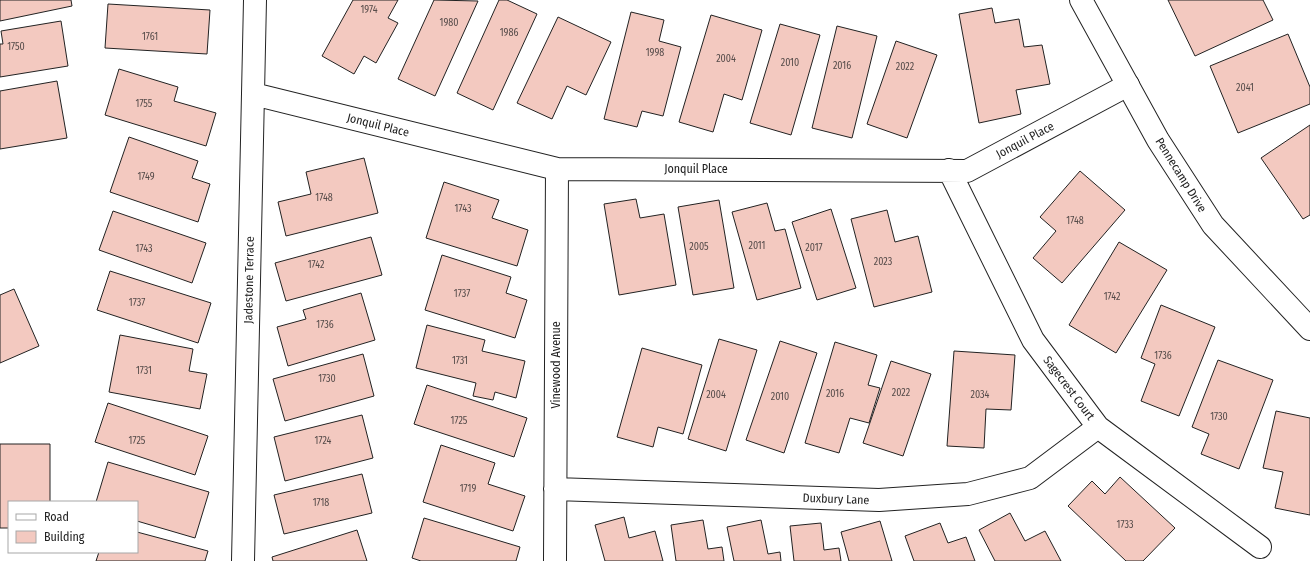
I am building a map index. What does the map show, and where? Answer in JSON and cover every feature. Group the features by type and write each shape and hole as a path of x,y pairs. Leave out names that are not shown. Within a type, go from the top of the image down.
{"street":[{"name":"Jadestone Terrace","path":"242,561 255,0"},
{"name":"Pennecamp Drive","path":"1081,0 1158,140 1213,225 1310,329"},
{"name":"Jonquil Place","path":"252,94 557,169 967,170 1128,85"},
{"name":"Vinewood Avenue","path":"555,561 557,169"},
{"name":"Sagecrest Court","path":"949,170 1033,340 1098,427 1260,547"},
{"name":"Duxbury Lane","path":"555,489 879,500 968,494 1030,478 1098,427"}],"building":[{"path":"0,0 71,0 72,6 0,21"},
{"path":"353,0 398,0 388,18 398,23 376,63 364,56 354,74 322,56"},
{"path":"434,0 478,1 435,96 398,79"},
{"path":"499,0 507,0 537,14 493,110 457,93"},
{"path":"1168,0 1263,0 1273,20 1195,56"},
{"path":"108,4 210,10 207,54 105,48"},
{"path":"992,8 995,23 1019,19 1024,47 1042,45 1050,84 1016,90 1021,114 979,123 959,14"},
{"path":"631,12 664,20 659,41 681,47 663,116 642,111 637,127 604,119"},
{"path":"711,15 762,30 742,100 724,94 713,132 679,122"},
{"path":"558,17 611,42 586,95 567,86 552,119 517,103"},
{"path":"61,21 68,66 0,77 0,44 3,44 1,31"},
{"path":"780,24 820,35 791,135 750,123"},
{"path":"837,26 877,36 852,138 812,128"},
{"path":"1288,34 1310,87 1310,104 1238,133 1210,66"},
{"path":"896,41 937,55 907,138 867,124"},
{"path":"119,69 178,87 174,101 216,113 206,146 105,115"},
{"path":"57,81 67,138 0,149 0,91"},
{"path":"1310,125 1310,215 1303,219 1261,158"},
{"path":"129,137 198,161 192,178 210,184 198,222 110,192"},
{"path":"364,158 378,213 286,236 278,202 311,194 306,172"},
{"path":"1080,171 1125,210 1062,283 1033,258 1056,231 1040,217"},
{"path":"444,182 499,200 492,218 528,230 517,266 426,238"},
{"path":"636,199 640,218 664,214 676,285 619,295 604,204"},
{"path":"719,200 734,288 693,295 678,207"},
{"path":"767,203 775,231 785,229 801,288 757,300 732,212"},
{"path":"831,209 856,288 817,300 792,222"},
{"path":"887,210 895,242 918,236 932,292 874,307 851,219"},
{"path":"113,211 206,243 192,283 99,250"},
{"path":"371,237 382,275 286,301 275,263"},
{"path":"1119,242 1167,270 1116,353 1069,325"},
{"path":"442,255 511,277 506,293 527,300 515,338 425,310"},
{"path":"110,271 211,303 198,343 97,310"},
{"path":"14,289 39,346 0,363 0,295"},
{"path":"361,293 375,340 288,366 277,327 306,319 303,310"},
{"path":"1161,305 1215,327 1179,416 1141,401 1155,364 1141,358"},
{"path":"427,325 485,340 482,351 525,361 516,398 495,392 493,400 473,396 476,383 416,368"},
{"path":"120,335 193,349 189,371 207,374 200,409 109,392"},
{"path":"719,339 757,350 726,451 688,439"},
{"path":"780,341 817,353 784,453 746,440"},
{"path":"835,342 877,355 868,385 880,388 869,423 850,418 839,453 805,443"},
{"path":"642,348 702,365 683,434 658,427 653,447 617,437"},
{"path":"954,351 1015,355 1011,410 986,409 984,448 947,446"},
{"path":"363,354 374,396 285,421 273,379"},
{"path":"1218,360 1273,380 1239,469 1201,454 1209,434 1192,427"},
{"path":"891,361 931,374 903,456 863,443"},
{"path":"427,385 527,418 514,457 414,424"},
{"path":"108,403 208,436 195,475 95,442"},
{"path":"1276,411 1310,418 1310,515 1275,508 1283,472 1263,468"},
{"path":"362,415 373,458 285,481 274,437"},
{"path":"0,444 50,444 50,501 8,501 8,528 0,528"},
{"path":"441,445 495,463 488,484 525,496 513,531 423,502"},
{"path":"108,462 209,492 195,538 138,521 138,501 96,501"},
{"path":"362,474 372,513 284,534 274,495"},
{"path":"1120,477 1175,528 1143,561 1126,561 1068,506 1092,481 1105,494"},
{"path":"1010,513 1025,541 1045,531 1061,561 995,561 979,530"},
{"path":"624,517 629,538 655,531 663,561 605,561 595,525"},
{"path":"424,518 520,547 516,561 421,561 412,558"},
{"path":"703,520 708,549 722,547 724,561 676,561 671,525"},
{"path":"761,520 768,554 780,552 781,561 734,561 727,527"},
{"path":"880,521 892,561 849,561 841,532"},
{"path":"821,523 824,550 839,548 841,561 794,561 790,526"},
{"path":"940,523 948,543 966,537 975,561 914,561 905,536"},
{"path":"357,530 367,561 273,561 272,557"},
{"path":"138,532 208,551 205,561 96,561 99,553 138,553"}]}
